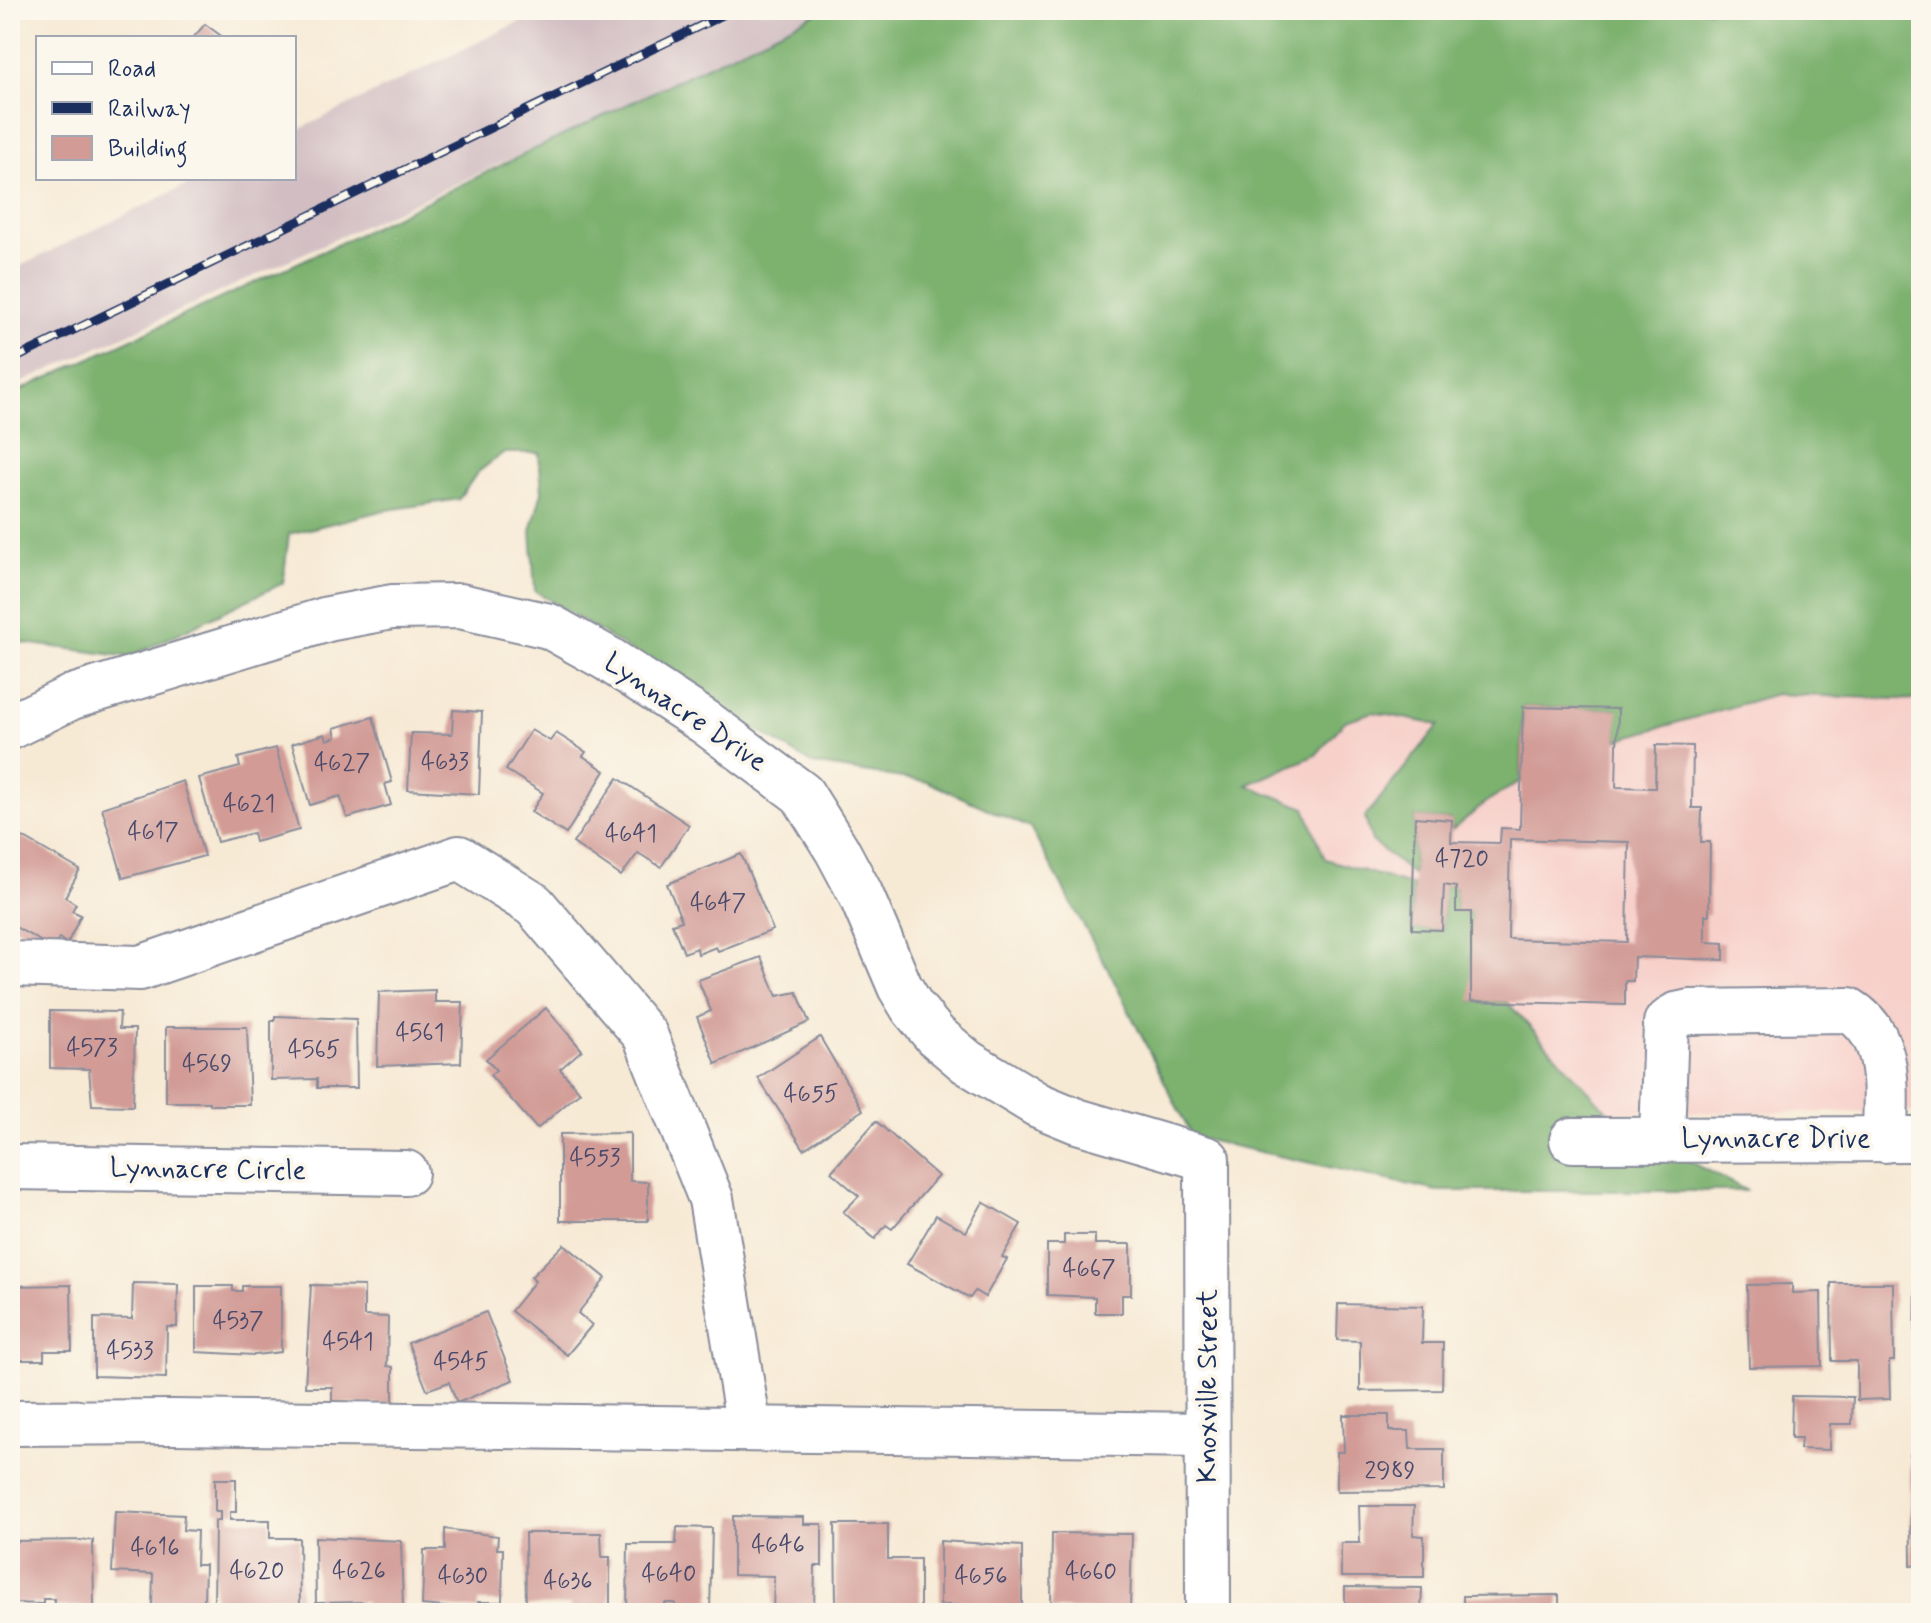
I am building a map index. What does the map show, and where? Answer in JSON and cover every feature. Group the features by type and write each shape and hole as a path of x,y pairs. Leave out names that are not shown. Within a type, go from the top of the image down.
{"street":[{"name":"Lynnacre Drive","path":"10,727 72,697 328,619 392,607 460,606 549,626 608,659 705,722 802,794 860,893 900,987 912,1007 935,1035 967,1062 1038,1105 1077,1121 1207,1159"},
{"path":"10,964 140,968 459,858 472,866 534,905 645,1035 711,1199 749,1428"},
{"path":"1572,1140 1647,1138 1666,1023 1676,1015 1690,1012 1849,1010 1864,1019 1878,1040 1903,1140"},
{"name":"Lynnacre Drive","path":"1647,1138 1903,1140"},
{"name":"Knoxville Street","path":"1207,1159 1208,1613"},
{"name":"Lynnacre Circle","path":"10,1167 406,1173"},
{"path":"10,1423 174,1422 1207,1435"}],"shaded area":[{"path":"544,10 835,10 10,388 10,271 197,180 296,180 296,131"},
{"path":"1921,489 1921,1112 1247,1113 1246,619"}],"green space":[{"path":"823,10 1921,10 1921,700 1776,694 1617,740 1617,709 1523,707 1521,781 1489,800 1452,830 1451,820 1415,817 1413,875 1372,841 1365,817 1439,725 1373,712 1345,721 1316,755 1247,785 1305,808 1325,859 1413,886 1412,929 1442,930 1444,885 1456,887 1456,912 1471,912 1472,1001 1507,1002 1620,1125 1747,1191 1438,1191 1192,1137 1111,975 1030,828 928,782 812,764 535,591 531,531 542,492 539,453 503,453 477,473 459,499 381,511 289,534 283,583 130,657 10,641 10,395 330,248"}],"building":[{"path":"205,24 221,36 195,36"},
{"path":"1523,707 1618,709 1616,787 1655,788 1656,745 1693,746 1692,808 1702,808 1701,842 1710,842 1709,915 1705,915 1705,942 1724,943 1724,960 1634,957 1633,981 1625,981 1625,1005 1471,1001 1471,912 1456,912 1456,887 1444,885 1442,930 1412,929 1415,817 1452,820 1451,842 1500,843 1501,828 1520,829","holes":["1510,839 1629,842 1627,942 1508,939"]},
{"path":"453,710 482,712 479,794 408,790 411,733 452,734"},
{"path":"373,717 392,782 385,784 391,805 347,818 340,796 310,805 292,744 325,734 327,740 336,737 334,728"},
{"path":"531,730 550,741 556,733 586,752 583,756 605,771 566,834 531,812 543,793 506,770"},
{"path":"276,748 299,830 255,842 253,833 217,842 199,778 240,767 238,758"},
{"path":"618,778 689,825 661,867 638,853 621,876 573,843"},
{"path":"183,781 204,856 123,878 102,808"},
{"path":"21,836 80,870 65,897 76,904 72,911 81,915 67,944 59,938 53,948 10,924 10,854"},
{"path":"741,854 773,930 718,951 716,947 698,954 697,948 684,953 672,924 682,921 667,884"},
{"path":"761,957 777,996 797,992 809,1022 716,1064 697,1017 711,1011 698,980"},
{"path":"435,990 435,1002 463,1002 461,1063 377,1066 379,992"},
{"path":"546,1008 582,1050 560,1069 580,1092 537,1129 490,1075 496,1070 486,1059"},
{"path":"50,1011 120,1012 119,1029 135,1029 133,1106 92,1105 89,1069 50,1068"},
{"path":"275,1016 356,1019 357,1088 317,1088 317,1079 271,1080 271,1021 275,1021"},
{"path":"166,1027 247,1027 250,1105 166,1102"},
{"path":"10,1036 14,1037 13,1105 10,1105"},
{"path":"820,1037 863,1110 804,1149 758,1078"},
{"path":"876,1121 938,1176 892,1229 886,1225 875,1239 843,1212 859,1196 831,1172"},
{"path":"630,1133 630,1181 648,1182 648,1221 560,1221 560,1134"},
{"path":"983,1202 1021,1224 1002,1257 1007,1259 985,1297 975,1291 970,1298 907,1264 936,1215 966,1232"},
{"path":"1064,1235 1095,1235 1095,1244 1131,1244 1131,1295 1122,1295 1122,1313 1095,1313 1095,1297 1047,1295 1047,1244 1064,1244"},
{"path":"564,1244 606,1278 578,1313 592,1325 567,1355 511,1311 535,1281 531,1277"},
{"path":"1916,1267 1921,1267 1921,1365 1915,1365"},
{"path":"133,1283 178,1284 177,1327 167,1327 166,1378 94,1376 94,1318 132,1319"},
{"path":"1831,1283 1893,1283 1894,1361 1889,1361 1890,1399 1857,1400 1857,1361 1832,1361"},
{"path":"1792,1284 1792,1293 1821,1292 1822,1366 1749,1367 1747,1285"},
{"path":"71,1285 72,1351 44,1351 44,1360 10,1360 10,1286"},
{"path":"311,1285 364,1286 364,1316 388,1317 387,1366 393,1367 393,1405 332,1404 332,1387 305,1387"},
{"path":"196,1286 233,1286 233,1291 242,1291 242,1286 281,1286 281,1352 255,1355 196,1352"},
{"path":"1338,1304 1423,1306 1422,1343 1443,1343 1442,1390 1360,1391 1360,1341 1337,1340"},
{"path":"486,1312 513,1380 457,1403 449,1382 427,1390 408,1343"},
{"path":"1792,1396 1853,1397 1852,1424 1830,1424 1829,1450 1800,1449 1801,1438 1791,1438"},
{"path":"1343,1415 1389,1415 1389,1431 1409,1431 1410,1449 1444,1449 1444,1490 1337,1491 1337,1452 1344,1452"},
{"path":"1910,1454 1921,1454 1921,1565 1911,1566"},
{"path":"215,1479 236,1479 236,1512 230,1512 230,1520 270,1520 270,1538 299,1538 300,1611 228,1610 229,1605 214,1605 215,1521 220,1521 220,1512 215,1512"},
{"path":"1359,1506 1414,1506 1413,1535 1424,1536 1424,1577 1341,1577 1341,1543 1360,1543"},
{"path":"115,1512 184,1515 183,1530 197,1531 196,1565 205,1565 204,1602 198,1602 197,1608 152,1606 153,1574 112,1572"},
{"path":"733,1516 804,1517 804,1524 822,1524 822,1566 815,1566 814,1612 773,1612 774,1576 733,1575"},
{"path":"835,1524 888,1524 888,1559 920,1559 920,1613 849,1613 849,1606 836,1606"},
{"path":"677,1527 712,1528 710,1612 675,1612 675,1603 665,1603 665,1609 627,1608 628,1544 676,1544"},
{"path":"445,1529 498,1536 497,1549 503,1549 502,1602 478,1602 478,1610 422,1605 424,1550 445,1550"},
{"path":"525,1533 601,1533 602,1557 610,1557 610,1610 570,1611 570,1605 526,1606"},
{"path":"1052,1533 1132,1534 1130,1612 1051,1609"},
{"path":"315,1537 401,1541 403,1609 365,1609 365,1602 316,1603"},
{"path":"93,1540 94,1607 54,1607 54,1599 43,1599 43,1604 12,1603 12,1541"},
{"path":"940,1541 1022,1546 1022,1611 983,1610 983,1605 940,1605"},
{"path":"1345,1587 1422,1588 1421,1613 1345,1613"},
{"path":"1559,1595 1559,1613 1463,1613 1463,1596"}],"railway":[{"path":"10,361 733,10"}]}
